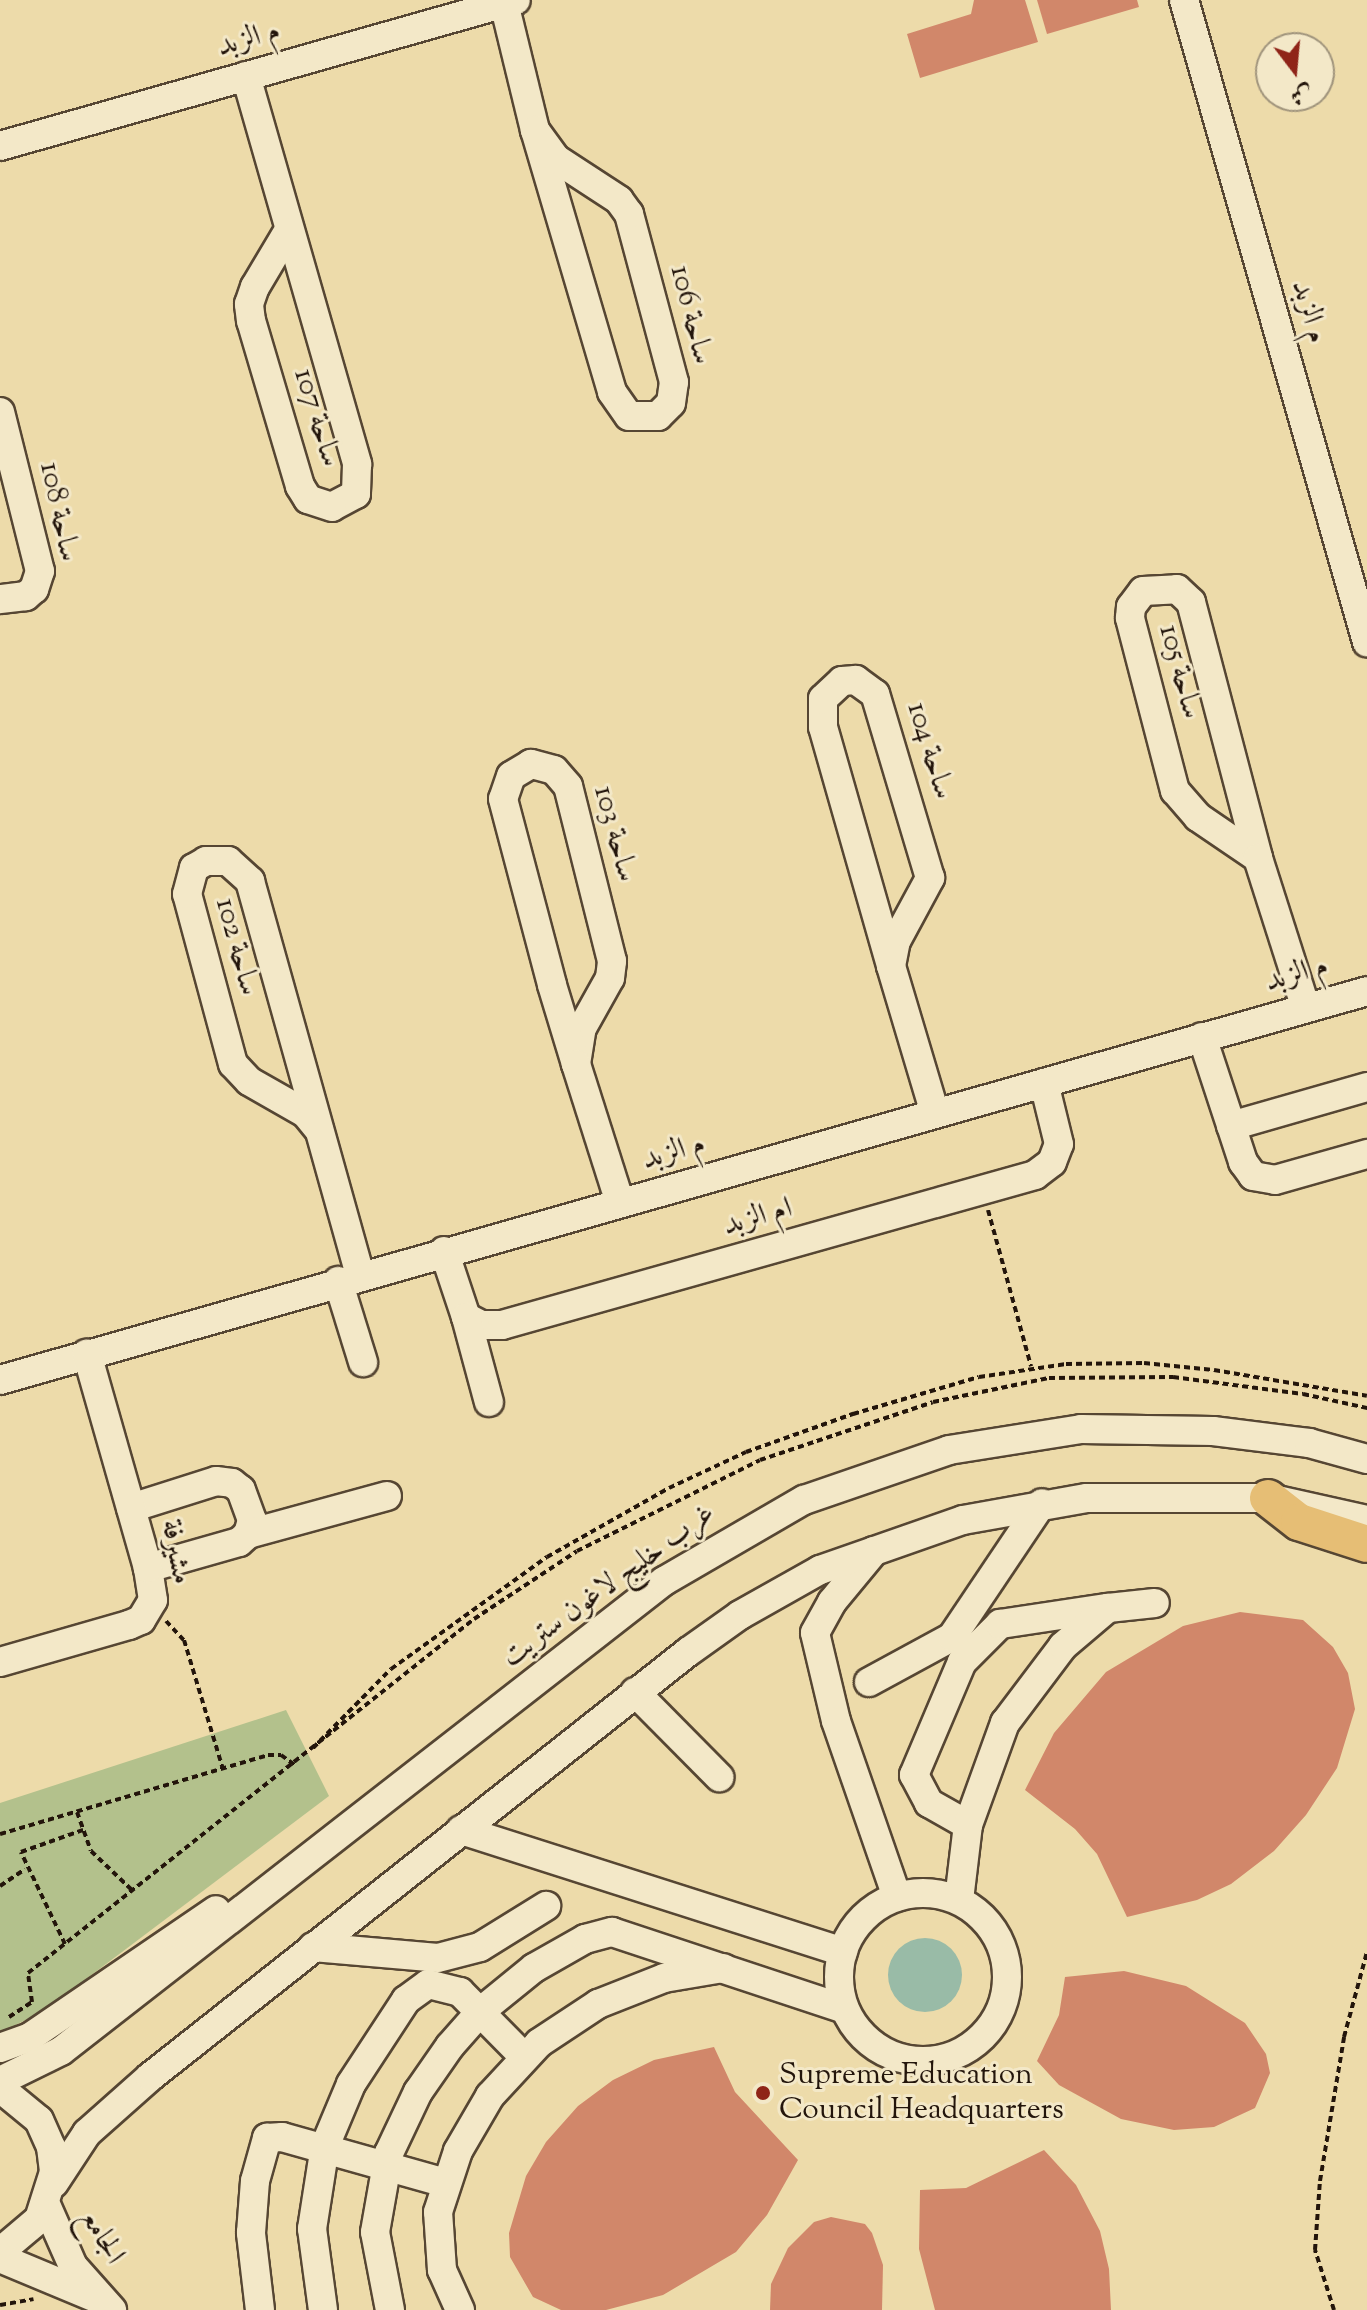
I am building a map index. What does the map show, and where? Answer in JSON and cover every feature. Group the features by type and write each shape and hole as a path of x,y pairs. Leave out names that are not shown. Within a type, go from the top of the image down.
{"main road":[{"path":"1268,1498 1299,1522 1367,1544"}],"street":[{"name":"م الزبد","path":"1184,0 1367,642"},
{"name":"م الزبد","path":"0,146 510,2"},
{"name":"ساحة 106","path":"510,2 535,130 616,401 639,419 658,416 671,403 674,382 629,214 619,200 556,159 535,130"},
{"name":"ساحة 107","path":"246,76 287,233 357,464 356,494 332,507 308,499 300,486 251,321 249,304 255,287 287,233"},
{"name":"ساحة 108","path":"0,412 40,571 34,589 26,596 0,599"},
{"name":"ساحة 105","path":"1258,858 1198,817 1175,791 1130,618 1131,607 1143,591 1177,589 1191,602 1258,858 1306,1008"},
{"name":"ساحة 104","path":"891,966 896,941 930,878 875,694 856,680 842,681 823,699 823,727 891,966 935,1114"},
{"name":"ساحة 103","path":"576,1064 582,1028 610,978 612,961 568,786 554,770 531,764 511,776 503,799 576,1064 620,1203"},
{"name":"ساحة 102","path":"319,1130 305,1113 249,1081 233,1064 187,894 194,868 206,861 228,861 250,881 319,1130 363,1362"},
{"name":"م الزبد","path":"0,1380 349,1277 1367,991"},
{"path":"1202,1037 1247,1170 1264,1179 1292,1176 1367,1154"},
{"name":"ام الزبد","path":"466,1317 481,1325 502,1325 1035,1175 1052,1162 1059,1144 1044,1083"},
{"path":"1231,1126 1367,1087"},
{"path":"444,1251 489,1402"},
{"name":"مشيرفة","path":"0,1662 129,1625 149,1611 153,1590 148,1568 87,1354"},
{"name":"غرب خليج لاغون ستريت","path":"0,2081 61,2051 664,1581 769,1517 853,1480 949,1450 1081,1429 1213,1431 1309,1443 1367,1459"},
{"path":"131,1508 216,1481 232,1483 241,1490 252,1520 248,1534"},
{"path":"0,2252 30,2231 50,2195 108,2111 635,1692 781,1590 878,1546 1042,1503 1122,1495 1268,1498 1367,1520"},
{"path":"148,1568 239,1542 248,1534 387,1496"},
{"path":"869,1682 952,1637 1042,1503"},
{"path":"878,1546 832,1602 815,1633 836,1721 897,1897"},
{"path":"968,1825 945,1815 921,1794 916,1785 916,1762 962,1662 1000,1624 1155,1603"},
{"path":"959,1900 968,1825 1005,1723 1063,1646 1108,1608"},
{"path":"1035,1617 1063,1646"},
{"path":"635,1692 719,1777"},
{"path":"461,1830 843,1952"},
{"path":"0,2048 30,2037 204,1917 274,1883"},
{"path":"917,1893 959,1900 994,1930 1008,1974 996,2019 982,2038 941,2059 895,2056 874,2045 845,2009 840,1990 843,1952 869,1913 897,1897 917,1893"},
{"path":"313,1947 438,1958 480,1947 546,1906"},
{"path":"390,2310 375,2232 385,2165 429,2075 481,2011 534,1968 602,1933 727,1967 845,2009"},
{"path":"460,2310 439,2252 438,2212 446,2183 483,2107 524,2057 568,2021 630,1989 727,1967"},
{"path":"323,2310 312,2229 325,2149 368,2054 418,1988 434,1984 452,1988 481,2011 524,2057"},
{"name":"الجامع","path":"0,2088 39,2120 51,2147 50,2195 64,2251 106,2305"},
{"path":"260,2310 251,2233 261,2145 275,2136 446,2183"},
{"name":"الجامع","path":"0,2258 106,2305"}],"path":[{"path":"982,1189 1031,1366"},
{"path":"149,1611 184,1640 223,1769"},
{"path":"0,2022 32,2002 25,1977 312,1750"},
{"path":"0,1834 268,1755 281,1755 295,1765"},
{"path":"77,1812 95,1855 134,1892"},
{"path":"65,1944 25,1869 23,1849 83,1830"},
{"path":"0,1886 25,1869"},
{"path":"1334,2310 1318,2262 1316,2230 1327,2129 1367,1952"}],"green space":[{"path":"286,1710 329,1796 45,2010 0,2033 0,1803"}],"shaded area":[{"path":"925,1938 946,1944 956,1954 962,1975 956,1996 946,2006 925,2012 904,2006 894,1996 888,1975 894,1954 904,1944"}],"building":[{"path":"974,0 1025,0 1038,42 920,78 907,34 971,14"},
{"path":"1037,0 1137,0 1139,7 1047,34"},
{"path":"1240,1612 1303,1620 1333,1647 1348,1673 1355,1709 1337,1768 1306,1815 1274,1851 1231,1884 1197,1900 1127,1917 1097,1854 1075,1829 1025,1790 1054,1733 1106,1672 1183,1626"},
{"path":"1124,1971 1186,1986 1245,2023 1266,2054 1270,2073 1255,2108 1214,2127 1174,2130 1121,2119 1059,2085 1037,2061 1059,2015 1065,1977"},
{"path":"714,2047 735,2092 798,2160 767,2215 736,2252 663,2295 606,2310 561,2310 533,2297 510,2257 509,2233 526,2176 546,2142 578,2106 613,2080 654,2060"},
{"path":"1044,2150 1076,2185 1100,2231 1109,2269 1111,2310 935,2310 919,2249 920,2190 966,2188"},
{"path":"831,2217 865,2224 872,2233 883,2265 882,2310 770,2310 771,2284 788,2248 814,2222"}],"place":[{"name":"Supreme Education Council Headquarters","path":"763,2093"}]}
